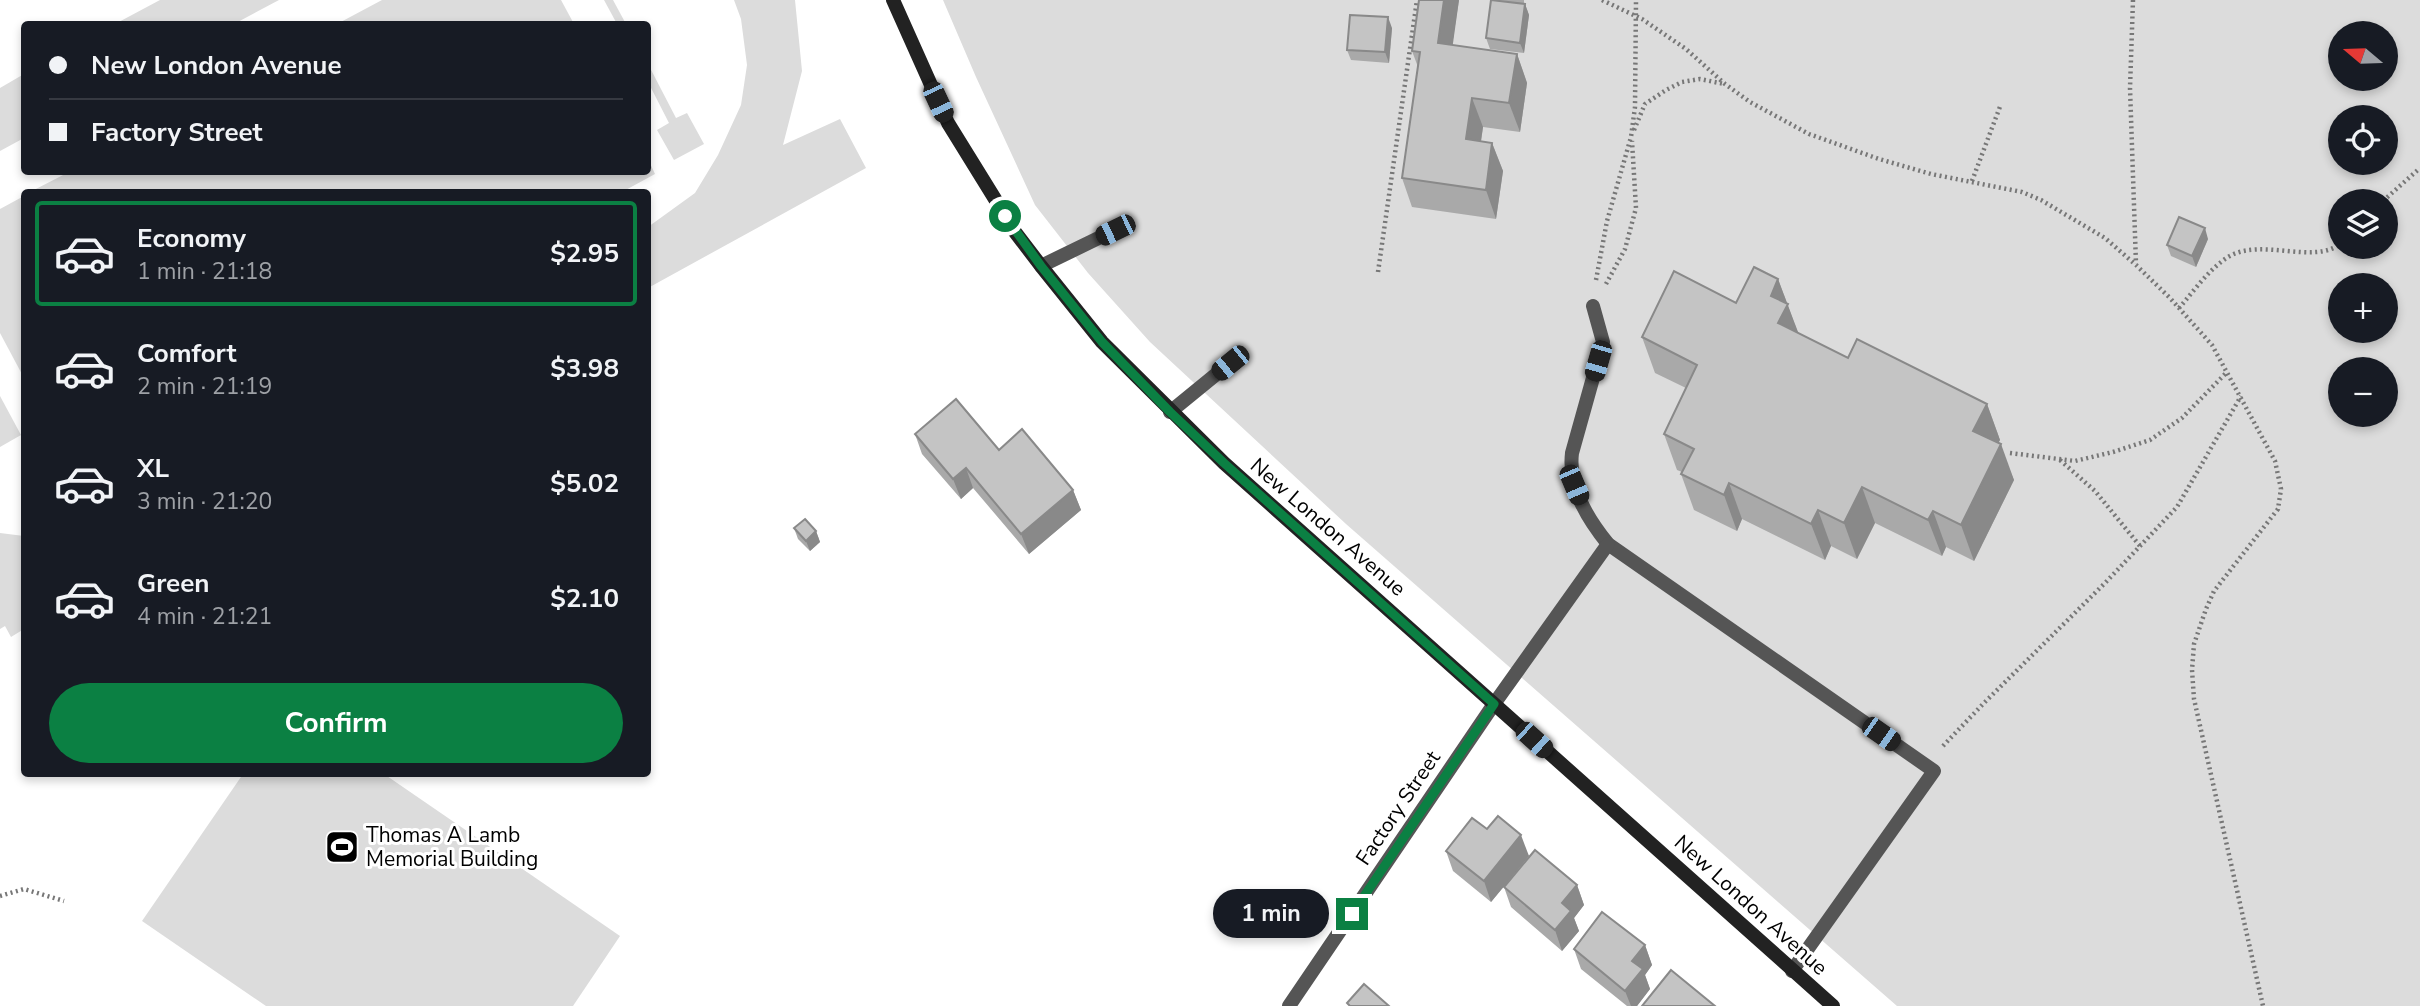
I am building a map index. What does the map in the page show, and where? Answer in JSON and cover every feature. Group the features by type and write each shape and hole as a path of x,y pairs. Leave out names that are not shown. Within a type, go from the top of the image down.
{"main road":[{"name":"New London Avenue","path":"893,0 948,123 1015,232 1102,342 1224,463 1832,1006"}],"street":[{"path":"1041,266 1115,230"},
{"path":"1593,306 1603,342 1570,467 1574,485 1590,521 1608,544 1934,771 1792,971"},
{"path":"1170,412 1230,363"},
{"name":"Factory Street","path":"1289,1006 1494,704 1608,544"}],"path":[{"path":"1378,272 1416,0"},
{"path":"1602,0 1635,15 1686,49 1750,102 1809,134 1892,163 1931,174 2022,192 2041,200 2105,238 2136,265 2212,345 2275,461 2280,481 2280,503 2274,515 2214,591 2194,644 2192,684 2263,1006"},
{"path":"1593,306 1625,249 1636,208 1631,137 1635,107 1636,0"},
{"path":"2134,0 2130,88 2136,265"},
{"path":"1593,306 1606,221 1631,137 1644,104 1682,82 1700,79 1725,84"},
{"path":"1972,181 2001,104"},
{"path":"2396,189 2420,168"},
{"path":"2179,308 2211,271 2230,256 2256,249 2312,251 2328,249"},
{"path":"2010,453 2075,461 2150,440 2182,418 2227,372"},
{"path":"1926,765 2176,508 2241,396"},
{"path":"2059,459 2095,491 2140,546"},
{"path":"0,896 24,889 64,901"}],"shaded area":[{"path":"160,0 279,0 240,21 121,21"},
{"path":"382,0 561,0 572,21 343,21"},
{"path":"604,0 613,0 624,21 615,21"},
{"path":"734,0 795,0 802,71 783,145 840,119 866,168 651,286 651,225 695,193 718,155 741,105 747,65 741,19"},
{"path":"943,0 2420,0 2420,1006 1897,1006 1346,524 1150,342 1088,273 1035,205"},
{"path":"651,70 676,118 687,113 704,144 674,160 657,130 669,123 651,88"},
{"path":"21,76 21,140 0,151 0,88"},
{"path":"651,165 655,174 628,189 36,189 63,175 651,175"},
{"path":"21,198 21,372 0,333 0,209"},
{"path":"0,396 21,435 0,447"},
{"path":"0,533 21,536 21,631 11,637 5,626 0,629"},
{"name":"Thomas A Lamb Memorial Building","path":"241,777 388,777 620,936 573,1006 266,1006 142,921"}],"building":[{"path":"1419,0 1444,0 1438,43 1517,54 1509,103 1472,98 1466,139 1492,143 1486,190 1402,178 1420,52 1412,51"},
{"path":"1491,0 1525,4 1520,43 1486,38"},
{"path":"1350,15 1388,17 1385,52 1347,50"},
{"path":"2179,217 2205,228 2192,256 2167,245"},
{"path":"1754,267 1778,279 1771,296 1788,304 1778,323 1848,358 1857,339 1987,404 1973,431 2001,444 1961,525 1933,511 1928,520 1862,487 1844,523 1818,510 1811,524 1729,483 1724,495 1681,474 1694,449 1664,434 1697,365 1642,337 1674,271 1736,303"},
{"path":"956,399 999,450 1022,429 1073,490 1021,534 966,468 953,479 915,434"},
{"path":"805,519 816,531 806,541 794,528"},
{"path":"1498,816 1521,835 1484,881 1446,851 1472,818 1487,829"},
{"path":"1535,850 1577,885 1562,903 1571,911 1555,930 1504,887"},
{"path":"1602,912 1645,945 1632,961 1643,969 1625,991 1574,949"},
{"path":"1671,970 1715,1006 1642,1006"},
{"path":"1364,984 1389,1006 1350,1006 1347,1003"}],"place":[{"name":"Thomas A Lamb Memorial Building","path":"342,847"}],"route":[{"path":"1005,216 1102,342 1170,412 1494,704 1352,914"}]}
